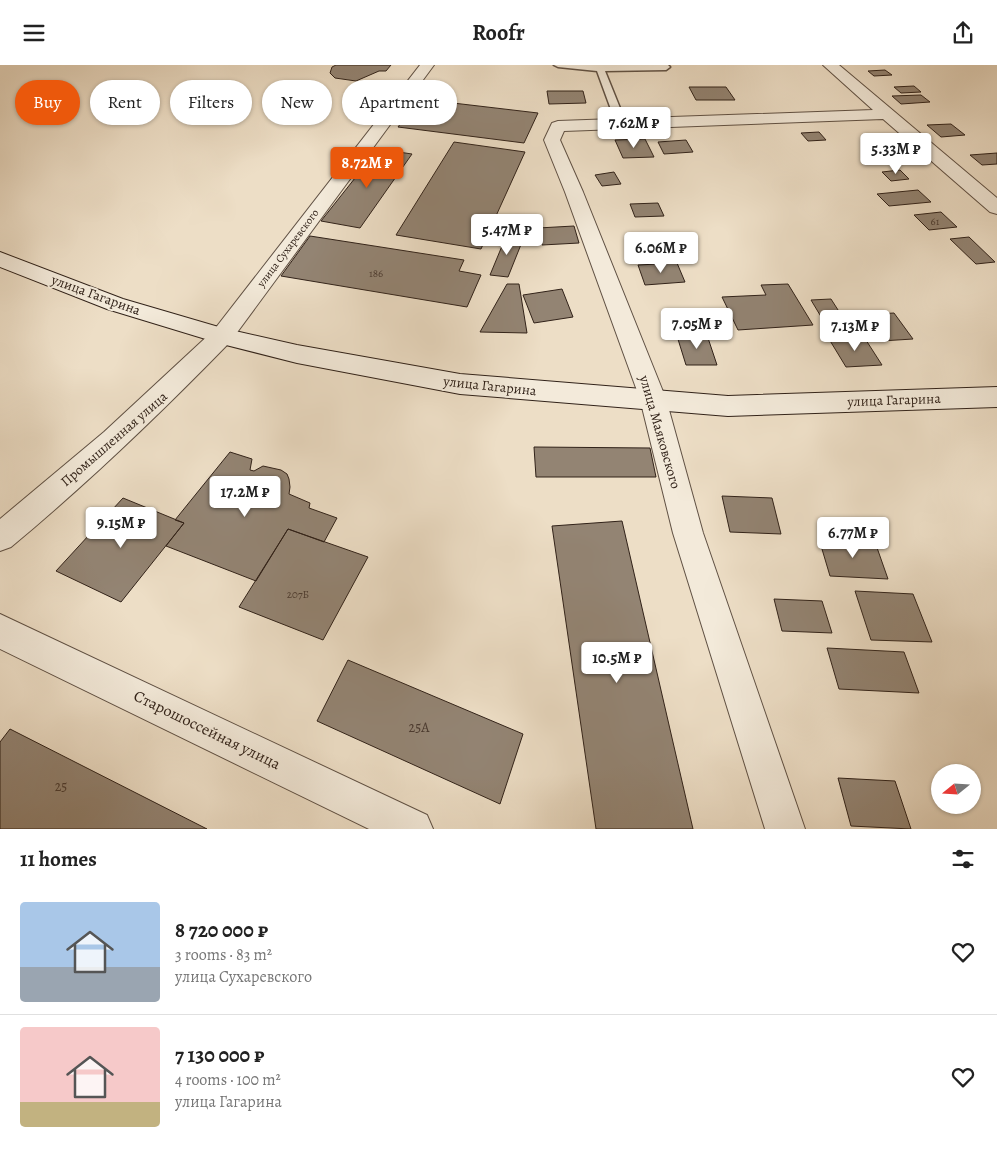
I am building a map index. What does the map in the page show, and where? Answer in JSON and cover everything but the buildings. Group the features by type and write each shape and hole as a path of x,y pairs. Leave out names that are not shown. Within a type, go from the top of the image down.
{"street":[{"name":"улица Сухаревского","path":"222,336 427,65"},
{"path":"830,65 997,208"},
{"name":"улица Маяковского","path":"785,829 688,533 653,399 574,192 552,140 558,126 886,114"},
{"name":"улица Гагарина","path":"0,259 116,304 222,336 297,354 460,384 728,406 997,397"},
{"name":"Промышленная улица","path":"0,537 170,390 222,336"},
{"name":"Старошоссейная улица","path":"0,631 413,829"}],"lane":[{"path":"558,65 600,69 666,67"},
{"path":"600,69 621,123"}]}
